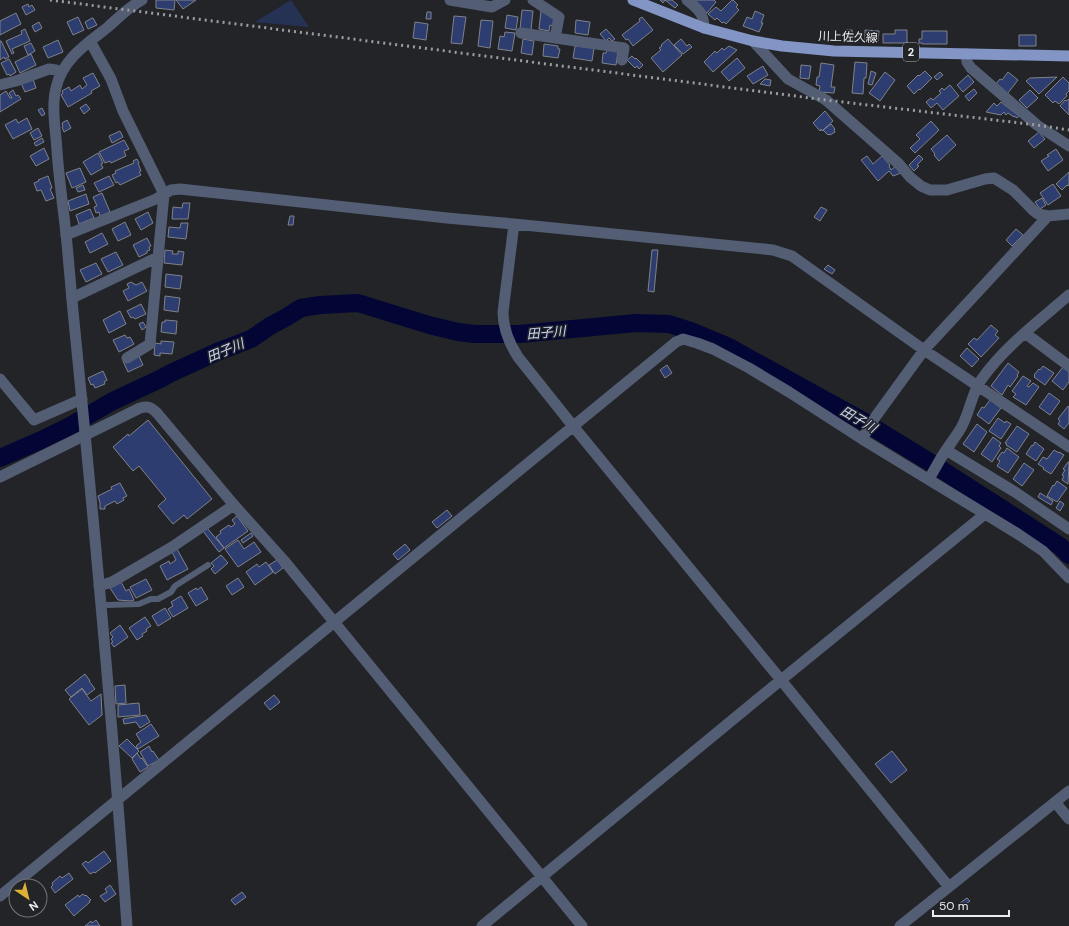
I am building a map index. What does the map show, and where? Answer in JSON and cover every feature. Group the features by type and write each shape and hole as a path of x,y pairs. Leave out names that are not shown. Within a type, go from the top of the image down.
{"main road":[{"name":"川上佐久線","path":"633,0 704,28 753,41 782,46 834,51 1069,56"}],"street":[{"path":"127,926 118,799 101,606 54,106 56,88 61,72 75,53 119,16 142,0"},
{"path":"450,0 492,7 505,0"},
{"path":"533,0 559,17 554,38"},
{"path":"687,0 702,14 704,28"},
{"path":"521,32 624,48 622,60"},
{"path":"90,41 111,79 123,112 164,194 150,344 127,358"},
{"path":"753,41 788,79 826,100 921,186 930,190 947,190 985,179 994,178 1013,190 1038,214 1048,216 1069,214"},
{"path":"966,54 967,62 975,72 1037,125 1069,146"},
{"path":"0,85 49,69 61,72"},
{"path":"66,235 156,199 171,190 180,189 439,217 773,250 792,256 924,350 1069,447"},
{"path":"863,437 876,416 924,350 1048,216"},
{"path":"514,224 503,321 510,343 518,357 948,887"},
{"path":"72,298 158,257"},
{"path":"930,477 962,427 974,392 978,386 995,364 1025,333 1069,295"},
{"path":"1025,333 1069,366"},
{"path":"0,896 676,342 683,339 712,349 749,368 930,477 1043,551 1069,578"},
{"path":"0,380 34,420 82,403"},
{"path":"0,477 85,431 140,408 149,406 157,413 286,563 582,926"},
{"path":"944,454 1015,492 1069,529"},
{"path":"99,586 112,582 172,547 234,504"},
{"path":"482,926 985,514"},
{"path":"900,926 1069,790"},
{"path":"1055,802 1069,819"}],"lane":[{"path":"101,606 139,604 151,599 158,599 171,592 175,586 208,565"}],"shaded area":[{"path":"291,0 309,27 255,22"}],"building":[{"path":"156,0 175,0 174,10 156,8"},
{"path":"176,0 196,0 183,9"},
{"path":"665,0 672,0 678,5 675,8"},
{"path":"692,0 714,0 716,2 707,13"},
{"path":"732,0 738,5 736,7 739,10 726,24 724,22 722,23 717,18 715,20 708,14 716,7 721,11"},
{"path":"28,4 29,7 32,5 35,10 26,15 22,7"},
{"path":"522,10 533,11 531,30 520,29"},
{"path":"541,11 554,17 553,26 550,25 549,31 539,29"},
{"path":"755,11 764,15 761,23 763,23 759,32 743,26 747,17 752,19"},
{"path":"427,12 431,12 431,19 426,19"},
{"path":"16,13 21,24 0,35 0,21"},
{"path":"507,15 518,17 516,30 505,28"},
{"path":"454,16 466,17 462,44 451,43"},
{"path":"78,17 84,30 73,35 67,22"},
{"path":"642,17 653,30 633,46 628,39 626,40 622,35 640,21 639,19"},
{"path":"92,18 97,25 88,29 85,22"},
{"path":"481,20 493,21 490,48 478,46"},
{"path":"576,20 590,22 588,35 575,33"},
{"path":"39,22 42,28 35,32 32,26"},
{"path":"415,22 428,24 426,40 413,38"},
{"path":"25,29 30,41 12,49 14,53 12,54 6,41 22,34 21,31"},
{"path":"606,29 615,39 612,41 609,38 606,41 600,34"},
{"path":"846,30 852,30 853,39 846,39"},
{"path":"865,30 879,31 878,42 865,42"},
{"path":"895,30 907,30 907,43 883,43 883,34 895,34"},
{"path":"922,31 947,31 947,44 919,43 919,39 922,39"},
{"path":"505,32 515,33 512,51 498,49 500,36 504,37"},
{"path":"1019,35 1036,35 1036,46 1019,46"},
{"path":"523,39 534,41 532,55 521,53"},
{"path":"668,39 682,55 663,72 651,58 661,50 659,48"},
{"path":"681,39 687,46 689,44 692,47 683,54 674,45"},
{"path":"58,40 63,52 48,58 43,47"},
{"path":"0,41 9,57 5,59 4,57 0,60"},
{"path":"31,43 35,51 28,55 24,46"},
{"path":"544,44 558,46 558,49 560,49 558,58 543,56"},
{"path":"575,46 594,48 592,61 573,58"},
{"path":"729,46 737,50 713,72 704,62 715,51 717,53 722,48 724,50"},
{"path":"607,50 618,51 616,65 602,63 603,53 606,53"},
{"path":"31,54 36,65 20,73 15,62"},
{"path":"632,56 643,65 639,69 637,66 635,68 627,60"},
{"path":"737,58 745,68 729,81 721,72"},
{"path":"9,59 16,72 10,76 9,74 7,75 1,63"},
{"path":"855,62 867,63 863,94 852,93"},
{"path":"821,63 834,65 831,87 835,87 834,93 819,92 820,86 816,85"},
{"path":"801,65 811,66 809,79 800,78"},
{"path":"763,66 768,75 753,84 747,76"},
{"path":"871,71 876,73 872,85 868,84"},
{"path":"925,71 932,78 914,94 907,86 918,75 919,76"},
{"path":"885,72 895,80 880,101 869,93"},
{"path":"940,72 943,75 937,80 934,77"},
{"path":"1008,72 1018,80 1007,94 995,85 1000,79 1002,80"},
{"path":"93,73 100,86 91,91 92,93 68,107 61,95 63,93 62,91 69,87 71,91 80,85 82,89 87,85 83,78"},
{"path":"968,75 974,82 963,92 957,85"},
{"path":"1057,77 1039,94 1026,81 1030,78"},
{"path":"1063,77 1069,83 1069,91 1066,94 1067,96 1059,104 1055,101 1053,103 1045,95"},
{"path":"33,79 36,88 25,92 21,83"},
{"path":"765,79 771,80 770,86 760,84"},
{"path":"950,85 959,96 943,110 937,103 931,108 926,102 931,98 933,100 941,93 939,91 942,88 944,90"},
{"path":"974,89 977,93 969,101 965,96"},
{"path":"13,90 16,96 18,95 21,99 0,112 0,95 6,91 10,98 12,98 9,93"},
{"path":"1030,90 1038,98 1027,108 1019,100"},
{"path":"1069,99 1069,115 1060,106 1065,100 1066,101"},
{"path":"1001,102 1019,116 1017,118 1008,113 1006,115 1004,112 1001,115 986,112 994,103 997,106"},
{"path":"86,104 90,109 84,114 80,108"},
{"path":"42,108 45,114 42,116 38,110"},
{"path":"825,111 833,121 822,131 821,129 820,131 813,123"},
{"path":"27,118 32,129 13,139 5,125 16,119 18,123"},
{"path":"67,120 71,128 64,132 62,123"},
{"path":"931,121 939,130 915,153 910,148 920,139 916,135"},
{"path":"831,124 835,129 835,132 828,135 823,130"},
{"path":"38,128 42,136 34,140 30,133"},
{"path":"120,131 123,137 112,143 109,136"},
{"path":"1039,132 1045,139 1034,148 1028,141"},
{"path":"947,135 956,145 939,161 931,149"},
{"path":"42,138 44,142 36,146 34,143"},
{"path":"124,140 129,149 124,151 126,156 111,163 110,161 105,163 99,152"},
{"path":"44,148 49,159 36,166 30,156"},
{"path":"1056,149 1063,160 1048,171 1041,161"},
{"path":"98,153 103,163 101,164 103,168 91,175 83,162"},
{"path":"919,155 923,159 914,171 909,165"},
{"path":"867,156 873,164 882,156 890,165 891,170 896,166 901,173 893,176 889,171 878,181 861,160"},
{"path":"137,159 141,171 139,172 141,175 120,185 118,182 116,183 112,175 116,173 115,171 134,163 133,161"},
{"path":"80,168 86,182 72,188 66,173"},
{"path":"1069,172 1069,185 1062,190 1056,184"},
{"path":"48,176 52,188 50,189 54,198 46,201 41,190 37,191 34,183"},
{"path":"109,176 114,185 99,192 94,183"},
{"path":"1053,184 1061,196 1048,205 1040,193"},
{"path":"83,185 85,190 78,192 76,188"},
{"path":"102,193 110,212 100,216 99,212 96,213 94,207 97,206 93,197"},
{"path":"86,194 89,204 70,211 68,201"},
{"path":"1042,198 1046,205 1040,209 1035,202"},
{"path":"183,203 190,203 188,219 172,219 173,207 182,208"},
{"path":"821,207 827,210 820,221 814,217"},
{"path":"90,209 94,218 79,224 76,215"},
{"path":"148,212 153,223 141,230 135,219"},
{"path":"290,216 294,216 293,225 288,225"},
{"path":"125,222 131,235 118,241 112,229"},
{"path":"181,223 188,223 186,239 168,237 169,227 180,228"},
{"path":"1016,229 1023,235 1012,246 1006,240"},
{"path":"102,233 108,244 90,253 85,242"},
{"path":"147,238 151,246 149,247 150,250 139,257 133,245"},
{"path":"165,250 173,251 172,254 178,254 178,251 184,252 182,265 164,263"},
{"path":"652,250 658,250 654,292 648,291"},
{"path":"116,252 123,265 108,272 101,259"},
{"path":"96,263 102,274 86,282 80,270"},
{"path":"828,265 835,270 832,274 824,269"},
{"path":"166,274 182,276 180,289 165,287"},
{"path":"131,282 136,285 142,282 147,291 128,301 123,291 129,288 127,284"},
{"path":"165,296 180,298 178,312 164,310"},
{"path":"141,304 146,314 135,319 133,317 131,318 127,311"},
{"path":"120,311 126,324 109,333 103,320"},
{"path":"165,320 177,321 176,334 161,332 162,322 165,322"},
{"path":"143,322 146,327 142,330 139,324"},
{"path":"991,325 998,331 995,335 999,338 981,357 968,344 974,338 977,340"},
{"path":"125,335 127,338 130,337 134,344 119,352 113,340"},
{"path":"161,341 174,342 172,354 160,353 160,356 154,355 155,343 161,344"},
{"path":"967,348 979,359 972,367 960,356"},
{"path":"138,354 143,365 128,372 123,361"},
{"path":"1008,363 1019,372 1017,375 1018,376 1010,387 1008,385 1002,395 991,386"},
{"path":"667,365 672,373 665,378 660,370"},
{"path":"1043,366 1054,373 1045,385 1034,377 1034,375"},
{"path":"1063,367 1069,372 1069,382 1063,390 1052,381"},
{"path":"103,371 107,380 104,382 105,384 95,388 93,384 91,385 88,378"},
{"path":"1023,376 1031,381 1027,386 1029,387 1033,383 1039,387 1026,405 1013,397 1016,394 1012,391"},
{"path":"1049,393 1060,401 1050,415 1039,407"},
{"path":"990,400 1001,408 989,424 977,415 982,407 984,408"},
{"path":"1068,406 1069,423 1064,429 1058,424 1060,421 1058,419"},
{"path":"998,418 1005,423 1006,421 1011,424 1001,439 989,431"},
{"path":"148,420 212,499 187,519 184,515 173,524 158,506 166,499 139,466 133,471 113,447"},
{"path":"977,424 987,432 974,452 963,444"},
{"path":"1017,426 1029,434 1017,452 1005,443"},
{"path":"993,437 1001,443 999,446 1001,448 992,462 981,454"},
{"path":"1035,442 1044,449 1036,461 1026,454"},
{"path":"1007,448 1019,457 1008,473 997,466 1000,461 997,459"},
{"path":"1054,450 1064,455 1051,474 1038,464 1043,457 1047,459"},
{"path":"1068,462 1068,484 1062,480 1064,476 1062,475 1065,470 1063,469"},
{"path":"1024,463 1034,470 1022,486 1013,479"},
{"path":"1057,481 1067,488 1057,502 1047,496"},
{"path":"120,483 127,496 123,498 124,500 117,504 115,501 105,506 105,509 100,509 98,496"},
{"path":"1040,493 1053,501 1051,505 1038,497"},
{"path":"1060,501 1064,504 1060,511 1056,508"},
{"path":"447,510 452,516 437,528 432,522"},
{"path":"237,516 248,531 224,548 216,537 221,533 220,531 229,525 231,527 235,524 232,520"},
{"path":"207,528 224,548 219,552 203,531"},
{"path":"251,533 253,536 243,543 241,540"},
{"path":"238,540 244,549 254,542 261,552 238,567 225,549"},
{"path":"405,544 410,550 398,560 393,554"},
{"path":"177,549 188,569 167,580 160,566 169,561 170,564 176,560 172,552"},
{"path":"221,555 228,563 215,574 211,569 214,566 211,563"},
{"path":"277,560 283,568 275,574 269,565"},
{"path":"266,562 273,572 255,585 246,572 257,564 259,567"},
{"path":"238,578 244,587 232,595 226,586"},
{"path":"146,579 152,590 136,598 130,587"},
{"path":"121,582 126,591 129,589 134,600 118,600 110,588"},
{"path":"201,587 208,599 196,606 188,593"},
{"path":"181,596 188,608 173,617 168,609 173,606 171,602"},
{"path":"165,608 171,618 158,626 152,616"},
{"path":"145,617 151,626 142,634 143,636 137,640 129,628"},
{"path":"120,625 128,637 114,647 111,643 113,642 111,639 113,637 110,633"},
{"path":"85,674 95,689 87,695 82,688 71,697 65,690"},
{"path":"125,685 126,703 116,704 115,686"},
{"path":"82,689 91,701 101,694 102,715 89,725 69,699"},
{"path":"274,695 280,702 270,710 264,703"},
{"path":"139,703 140,715 118,717 118,705"},
{"path":"146,715 150,722 140,728 136,722 124,724 123,719"},
{"path":"151,724 159,736 138,749 136,746 141,742 136,734"},
{"path":"127,739 139,751 132,758 119,746"},
{"path":"149,746 159,760 148,766 140,752"},
{"path":"892,751 907,770 891,783 875,764"},
{"path":"137,753 148,767 140,772 132,759"},
{"path":"104,851 111,861 95,873 90,874 82,864 86,861 88,863"},
{"path":"69,873 73,879 55,893 51,887 53,885 52,883 60,876 62,878"},
{"path":"110,885 116,894 105,902 100,896 107,892 105,889"},
{"path":"242,892 246,897 235,905 231,900"},
{"path":"83,894 91,900 74,916 65,905 78,895 79,897"},
{"path":"967,898 970,901 963,906 960,903"},
{"path":"96,920 100,926 85,926 91,921 92,923"}],"waterway":[{"name":"田子川","path":"0,458 70,426 111,402 171,373 217,352 251,339 301,308 320,305 358,303 429,325 474,334 520,334 636,323 669,324 691,331 727,346 861,420 928,461 1060,546 1069,555"}],"railway":[{"path":"50,0 1069,130"}]}
